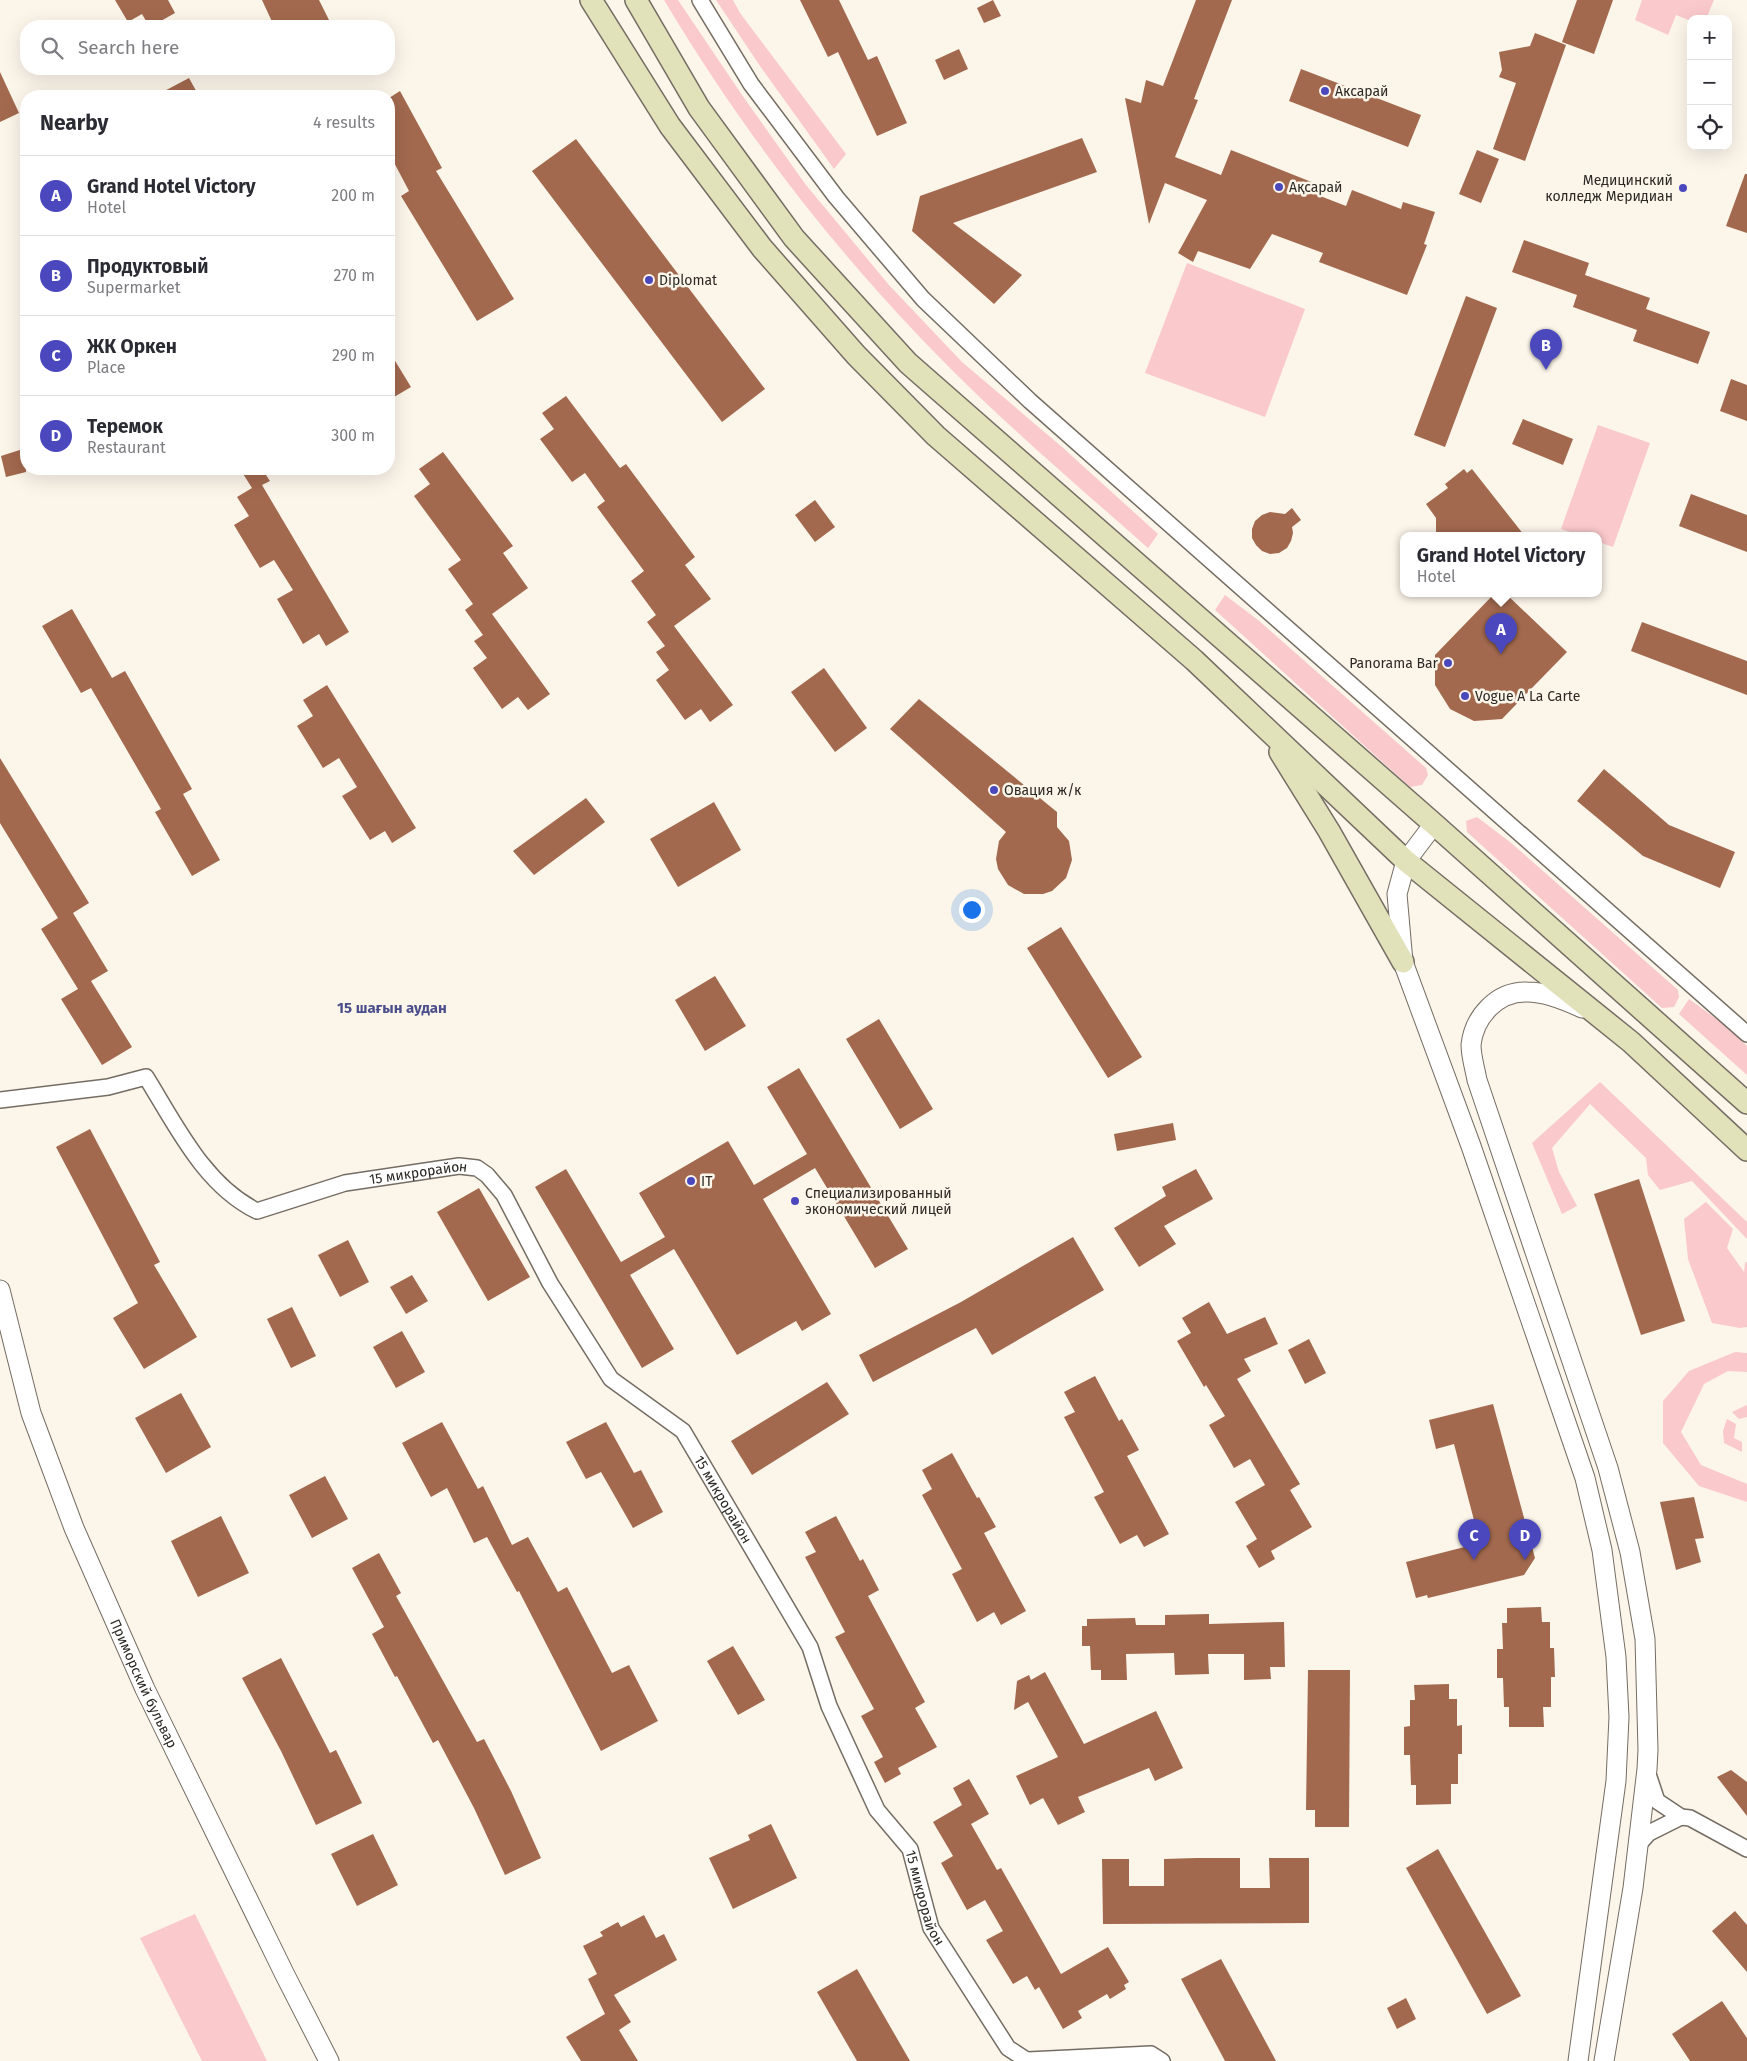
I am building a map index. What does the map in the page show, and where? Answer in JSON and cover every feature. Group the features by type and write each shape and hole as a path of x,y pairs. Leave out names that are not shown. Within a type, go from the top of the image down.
{"main road":[{"path":"591,0 670,126 762,248 856,355 936,436 1194,660 1406,861 1598,1014 1631,1042 1747,1150"},
{"path":"636,0 699,108 794,238 908,363 1434,824 1747,1103"},
{"path":"1261,722 1330,831 1403,962"}],"street":[{"path":"700,0 751,84 836,197 923,299 1037,408 1747,1034"},
{"path":"1434,824 1406,861 1397,894 1403,962 1471,1146 1585,1478 1602,1550 1616,1657 1619,1717 1616,1781 1578,2061"},
{"path":"1598,1014 1553,996 1526,992 1501,997 1486,1010 1475,1024 1471,1047 1477,1080 1608,1468 1630,1552 1645,1639 1648,1750 1633,1888 1604,2061"},
{"name":"15 микрорайон","path":"0,1100 108,1087 146,1077 209,1175 242,1204 257,1211 345,1182 459,1166 477,1168 487,1175 504,1195 550,1282 611,1379 683,1431 810,1648 829,1706 877,1810 910,1849 931,1928 1008,2048 1028,2061"},
{"name":"Приморский бульвар","path":"0,1290 31,1413 74,1528 150,1698 329,2061"},
{"path":"1646,1768 1658,1801 1681,1817 1690,1818 1747,1849"},
{"path":"1638,1845 1649,1833 1681,1817"},
{"path":"1028,2061 1151,2054 1162,2061"}],"shaded area":[{"path":"664,0 678,0 806,185 889,285 962,362 1062,447 1158,534 1148,548 988,405 942,360 854,264 772,162 698,55"},
{"path":"716,0 733,0 740,13 846,154 834,169 760,66"},
{"path":"1642,0 1714,0 1708,15 1687,15 1687,19 1676,15 1668,35 1635,20"},
{"path":"1187,263 1305,309 1265,417 1145,373"},
{"path":"1598,425 1650,443 1613,547 1602,543 1602,532 1570,532 1561,529"},
{"path":"1225,595 1258,620 1426,768 1428,775 1422,785 1410,787 1215,610"},
{"path":"1477,817 1510,842 1678,990 1679,997 1674,1007 1662,1008 1467,832 1466,821"},
{"path":"1689,999 1722,1023 1747,1046 1747,1075 1679,1014"},
{"path":"1600,1082 1747,1222 1747,1239 1692,1181 1660,1190 1648,1175 1646,1158 1590,1104 1552,1148 1559,1172 1577,1206 1562,1214 1532,1143"},
{"path":"1706,1202 1733,1229 1727,1248 1744,1272 1745,1263 1747,1262 1747,1327 1740,1328 1712,1323 1688,1259 1684,1219"},
{"path":"1735,1352 1747,1353 1747,1372 1728,1371 1704,1384 1681,1432 1701,1465 1747,1484 1747,1502 1699,1486 1663,1443 1663,1401 1689,1371"},
{"path":"1747,1405 1747,1417 1739,1419 1732,1412"},
{"path":"1727,1419 1736,1424 1734,1438 1742,1442 1742,1452 1724,1443 1723,1431"},
{"path":"195,1914 267,2061 202,2061 140,1938"}],"building":[{"path":"115,0 168,0 175,13 163,20 146,20 142,14 132,20 127,20"},
{"path":"262,0 319,0 329,20 271,20"},
{"path":"800,0 839,0 868,60 877,56 907,123 877,136 838,52 828,57"},
{"path":"993,0 1001,16 984,23 977,8"},
{"path":"1196,0 1232,0 1194,99 1198,100 1175,157 1221,175 1231,150 1319,185 1315,194 1346,206 1352,190 1401,209 1403,202 1435,212 1424,244 1427,245 1407,295 1319,262 1323,253 1272,234 1250,269 1198,251 1193,262 1178,253 1207,200 1165,183 1149,224 1125,98 1141,103 1146,80 1163,86"},
{"path":"1577,0 1613,0 1594,54 1562,42"},
{"path":"1535,33 1566,45 1525,161 1493,149 1516,83 1499,77 1502,70 1499,52 1530,46"},
{"path":"959,49 968,69 944,80 935,60"},
{"path":"1301,69 1421,115 1408,147 1289,101"},
{"path":"0,72 19,113 0,122"},
{"path":"189,78 196,90 166,90"},
{"path":"400,91 442,168 436,171 514,299 477,321 401,196 409,191 395,164 395,94"},
{"path":"1082,138 1097,172 953,223 1022,275 994,304 912,231 920,196"},
{"name":"Diplomat","path":"576,139 765,389 722,422 532,171"},
{"path":"1477,150 1499,159 1481,203 1459,194"},
{"path":"1745,174 1747,174 1747,233 1726,226"},
{"path":"1524,240 1589,263 1585,275 1650,298 1646,309 1710,332 1698,364 1633,341 1637,330 1573,307 1577,295 1512,272"},
{"path":"1466,296 1497,308 1445,447 1414,435"},
{"path":"395,361 411,387 395,396"},
{"path":"1731,379 1747,385 1747,421 1720,411"},
{"path":"566,396 620,468 626,464 695,557 685,565 711,599 674,626 733,705 710,722 701,709 685,720 656,680 669,670 656,652 665,646 647,622 656,615 631,581 644,571 597,507 605,501 585,473 572,482 540,439 554,429 542,413"},
{"path":"1523,419 1573,439 1563,465 1512,444"},
{"path":"20,450 20,474 6,477 1,456"},
{"path":"443,452 513,546 503,553 528,588 492,614 550,694 528,710 518,697 502,709 473,668 487,658 474,641 483,635 465,610 473,604 448,569 461,560 414,496 430,484 419,469"},
{"path":"1464,469 1467,473 1472,469 1522,532 1436,532 1436,518 1426,504 1448,488 1445,484"},
{"path":"244,475 266,475 270,481 262,485 349,632 326,646 319,634 303,644 277,599 293,590 274,560 260,568 234,525 249,516 237,497 252,488"},
{"path":"1691,494 1747,515 1747,552 1679,526"},
{"path":"815,500 835,527 815,542 795,515"},
{"path":"1292,508 1301,520 1292,527 1293,533 1287,548 1279,553 1270,554 1262,551 1252,538 1252,529 1255,521 1262,515 1270,512 1285,514"},
{"path":"1491,597 1509,597 1567,652 1502,719 1474,721 1450,709 1435,685 1435,655"},
{"path":"72,609 112,678 125,671 192,789 183,794 220,860 192,876 155,812 161,809 91,688 81,693 42,626"},
{"path":"1642,622 1747,661 1747,695 1631,651"},
{"path":"824,668 867,728 835,752 791,692"},
{"path":"327,685 416,828 392,843 385,831 370,840 342,796 357,787 339,758 323,768 297,726 313,716 303,700"},
{"path":"919,699 1057,812 1057,827 1069,841 1072,860 1066,878 1052,891 1043,894 1024,894 1008,885 998,869 996,859 999,841 1006,832 890,729"},
{"path":"0,758 89,903 73,913 108,971 91,981 132,1047 102,1065 61,999 78,989 41,929 58,918 0,823"},
{"path":"1604,769 1669,825 1735,852 1720,888 1643,856 1577,801"},
{"path":"586,798 605,822 534,875 513,851"},
{"path":"714,802 741,850 678,887 650,839"},
{"path":"1061,927 1142,1057 1108,1078 1027,948"},
{"path":"715,976 746,1026 705,1051 675,1000"},
{"path":"879,1019 933,1109 900,1129 846,1039"},
{"path":"799,1068 908,1249 875,1268 815,1168 763,1199 831,1314 802,1331 796,1321 737,1355 674,1249 630,1275 674,1349 642,1368 535,1187 566,1169 621,1262 665,1237 639,1193 728,1141 754,1185 807,1154 767,1087"},
{"path":"1173,1123 1176,1140 1117,1151 1114,1134"},
{"path":"90,1129 160,1262 154,1265 197,1337 144,1369 113,1318 138,1303 56,1147"},
{"path":"1196,1169 1213,1199 1164,1226 1176,1244 1139,1267 1114,1228 1166,1196 1162,1187"},
{"path":"1639,1179 1685,1321 1641,1335 1594,1194"},
{"path":"479,1188 530,1277 488,1301 437,1212"},
{"path":"1073,1237 1104,1290 992,1355 976,1328 873,1382 859,1355 961,1302"},
{"path":"348,1240 369,1282 340,1297 318,1255"},
{"path":"412,1275 428,1301 406,1314 390,1287"},
{"path":"1209,1302 1227,1334 1265,1317 1278,1344 1244,1359 1251,1371 1237,1379 1300,1484 1290,1490 1312,1527 1271,1551 1275,1559 1259,1568 1246,1546 1257,1539 1235,1502 1265,1485 1250,1459 1234,1468 1209,1425 1225,1416 1206,1385 1204,1387 1177,1341 1191,1333 1182,1318"},
{"path":"292,1307 316,1356 291,1368 267,1319"},
{"path":"402,1331 425,1372 396,1388 373,1347"},
{"path":"1309,1339 1326,1373 1305,1384 1288,1350"},
{"path":"1095,1376 1119,1421 1122,1419 1139,1450 1127,1456 1169,1534 1144,1547 1137,1535 1120,1544 1094,1497 1104,1492 1064,1417 1075,1412 1064,1392"},
{"path":"827,1382 849,1414 752,1475 731,1441"},
{"path":"181,1393 211,1447 166,1473 135,1418"},
{"path":"1493,1404 1535,1558 1524,1575 1428,1598 1427,1595 1416,1598 1406,1562 1480,1543 1454,1444 1436,1449 1429,1420"},
{"path":"442,1422 478,1489 483,1486 512,1545 528,1537 558,1592 567,1587 612,1673 629,1665 658,1721 601,1751 519,1591 517,1592 487,1537 474,1543 447,1488 431,1497 402,1443"},
{"path":"606,1422 634,1473 641,1470 663,1512 633,1528 601,1472 586,1479 566,1442"},
{"path":"952,1453 977,1498 979,1497 996,1527 984,1533 1026,1611 1001,1625 994,1612 977,1622 952,1574 962,1569 922,1495 932,1489 922,1470"},
{"path":"325,1476 348,1519 312,1538 289,1495"},
{"path":"1694,1497 1704,1538 1695,1539 1701,1562 1676,1570 1660,1502"},
{"path":"221,1516 249,1573 198,1597 171,1541"},
{"path":"836,1516 860,1561 863,1559 879,1590 868,1596 925,1702 915,1708 937,1747 898,1768 901,1774 885,1783 874,1762 883,1757 861,1716 874,1709 835,1637 845,1632 805,1557 816,1552 805,1532"},
{"path":"379,1553 401,1593 396,1596 477,1742 484,1739 511,1791 541,1858 505,1875 474,1808 438,1740 433,1743 372,1634 384,1627 352,1568"},
{"path":"1541,1607 1542,1622 1550,1622 1550,1648 1554,1648 1555,1677 1551,1677 1551,1707 1543,1707 1544,1727 1509,1727 1509,1707 1504,1707 1503,1678 1497,1678 1497,1649 1503,1649 1502,1623 1507,1623 1507,1608"},
{"path":"1209,1614 1209,1624 1284,1622 1285,1667 1270,1667 1271,1679 1244,1680 1244,1654 1208,1654 1209,1674 1175,1675 1174,1653 1126,1654 1127,1680 1101,1680 1101,1670 1091,1670 1090,1646 1082,1646 1082,1626 1087,1626 1087,1619 1135,1618 1136,1625 1165,1625 1165,1615"},
{"path":"733,1646 765,1700 738,1715 707,1661"},
{"path":"281,1658 330,1753 336,1750 362,1803 316,1825 281,1751 242,1678"},
{"path":"1308,1670 1350,1670 1349,1827 1315,1827 1315,1810 1306,1810"},
{"path":"1045,1672 1084,1744 1156,1711 1183,1768 1155,1781 1149,1768 1078,1797 1085,1812 1058,1825 1043,1798 1030,1805 1016,1776 1058,1757 1028,1702 1014,1710 1017,1681 1029,1675 1031,1680"},
{"path":"1449,1684 1449,1699 1457,1699 1457,1726 1462,1725 1462,1754 1458,1754 1458,1784 1451,1784 1451,1804 1416,1805 1416,1785 1411,1785 1410,1755 1404,1755 1404,1727 1410,1726 1410,1700 1415,1700 1414,1685"},
{"path":"1731,1770 1747,1782 1747,1816 1717,1777"},
{"path":"969,1779 989,1814 971,1824 997,1870 1001,1868 1061,1974 1108,1947 1129,1982 1124,1985 1126,1989 1110,1999 1107,1994 1078,2011 1082,2018 1063,2029 1039,1987 1035,1990 1027,1976 1013,1984 986,1940 1003,1931 985,1900 967,1910 941,1863 953,1856 933,1822 962,1805 953,1788"},
{"path":"771,1824 797,1878 733,1909 709,1858 750,1840 748,1835"},
{"path":"373,1834 398,1885 357,1906 331,1854"},
{"path":"1438,1849 1521,1996 1487,2014 1406,1868"},
{"path":"1240,1858 1240,1888 1270,1888 1269,1858 1309,1858 1309,1923 1103,1924 1102,1859 1129,1859 1129,1886 1164,1886 1164,1859"},
{"path":"1735,1911 1747,1925 1747,1972 1712,1931"},
{"path":"644,1915 656,1938 664,1934 677,1960 614,1995 631,2022 619,2030 638,2061 581,2061 566,2037 605,2014 588,1979 597,1974 583,1946 603,1936 600,1932 618,1922 621,1927"},
{"path":"1221,1959 1276,2061 1225,2061 1181,1979"},
{"path":"857,1969 910,2061 857,2061 817,1992"},
{"path":"1406,1998 1416,2019 1397,2029 1387,2008"},
{"path":"1722,2001 1747,2038 1747,2061 1690,2061 1672,2034"}],"place":[{"name":"Аксарай","path":"1325,91"},
{"name":"Ақсарай","path":"1279,187"},
{"name":"Медицинский колледж Меридиан","path":"1683,188"},
{"name":"Diplomat","path":"649,280"},
{"name":"Продуктовый","path":"1546,370"},
{"name":"Grand Hotel Victory","path":"1501,654"},
{"name":"Panorama Bar","path":"1448,663"},
{"name":"Vogue A La Carte","path":"1465,696"},
{"name":"Овация ж/к","path":"994,790"},
{"name":"IT","path":"691,1181"},
{"name":"Специализированный экономический лицей","path":"795,1201"},
{"name":"ЖК Оркен","path":"1474,1560"},
{"name":"Теремок","path":"1525,1560"}],"district":[{"name":"15 шағын аудан","path":"392,1008"}]}
